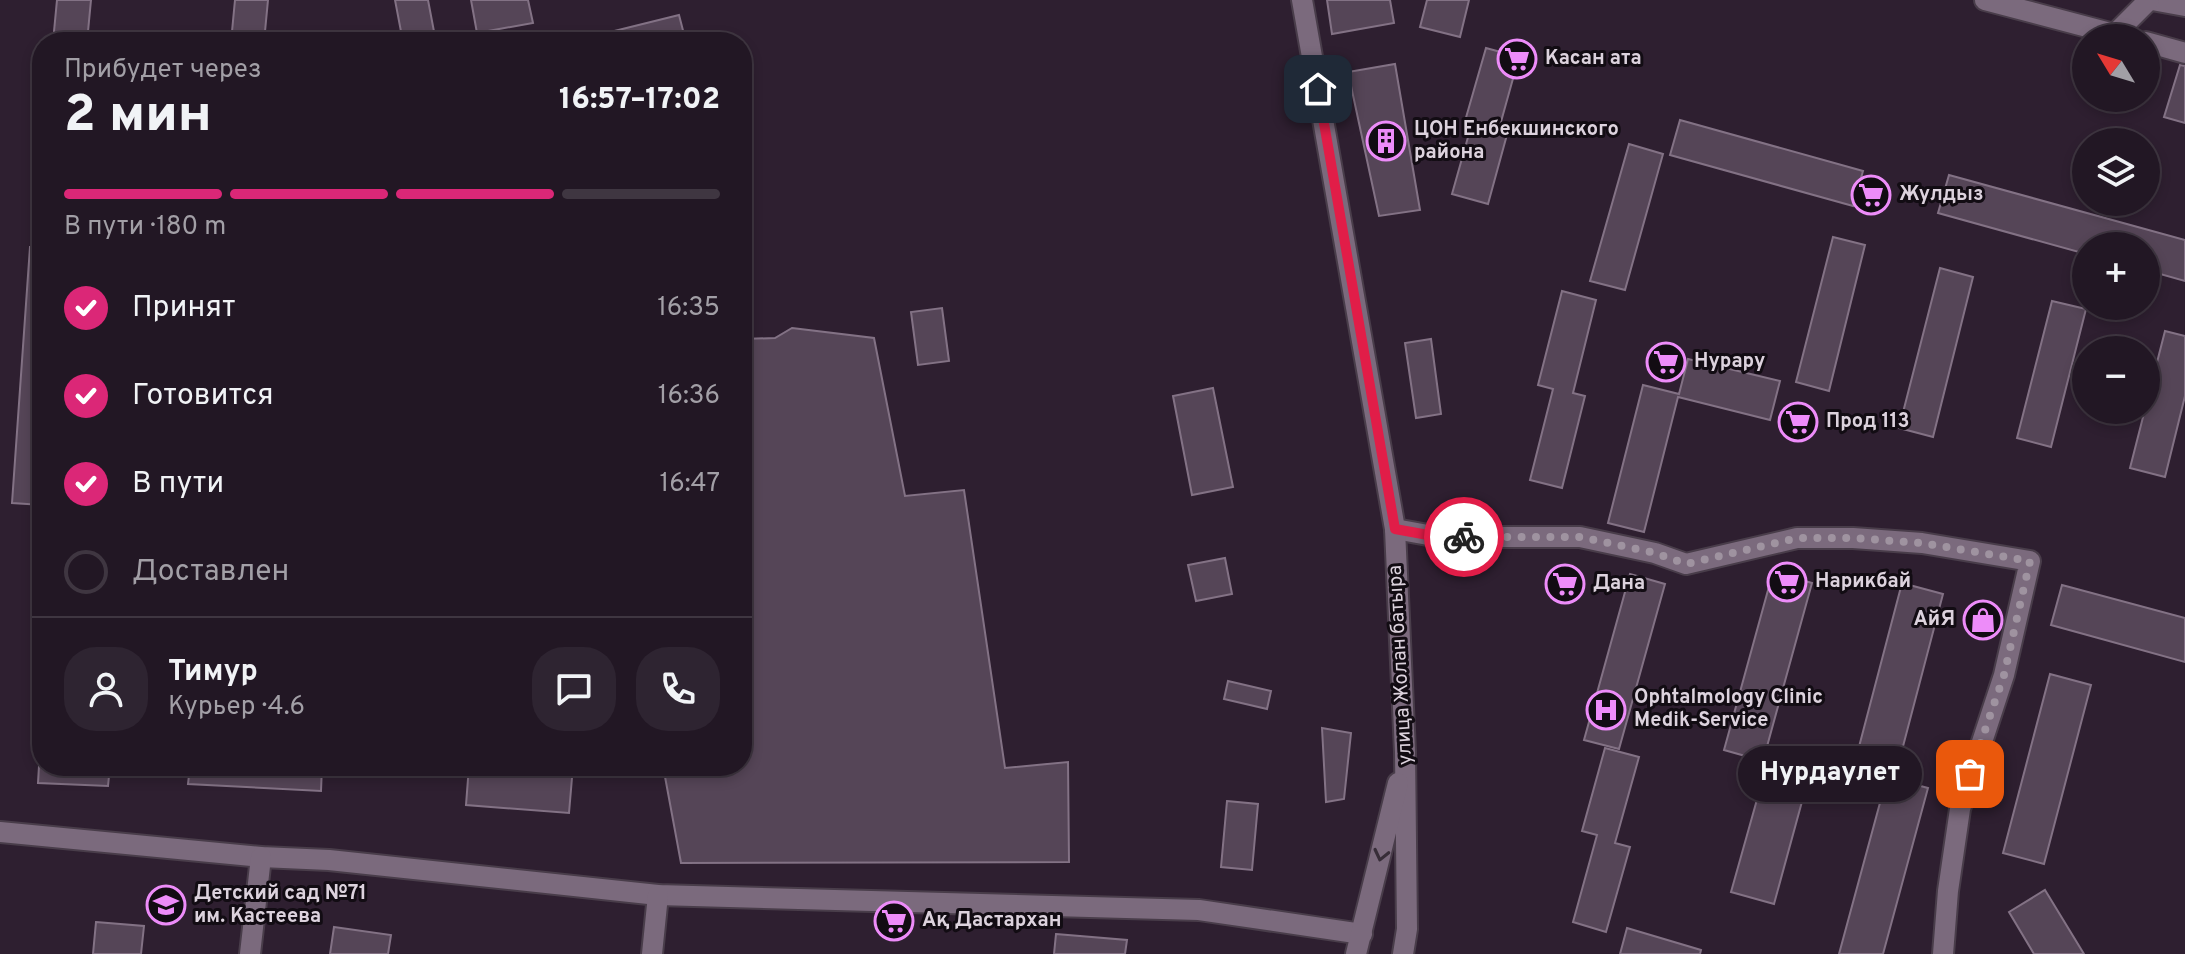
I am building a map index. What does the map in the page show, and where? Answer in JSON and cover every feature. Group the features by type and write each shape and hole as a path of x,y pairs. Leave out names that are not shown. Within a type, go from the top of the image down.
{"street":[{"name":"улица Жолан батыра","path":"1302,0 1395,529 1405,752 1407,929 1403,954"},
{"path":"1985,0 2076,24"},
{"path":"2131,24 2150,0 2185,6"},
{"path":"2160,46 2185,53"},
{"path":"1395,529 1439,537 1580,537 1655,553 1686,564 1797,538 1922,543 2030,561 2004,675 1960,809 1943,954"},
{"path":"0,832 261,857 329,860 658,895 1199,910 1359,944 1405,752"},
{"path":"250,954 261,857"},
{"path":"652,954 658,895"}],"building":[{"path":"57,0 91,0 88,32 54,32"},
{"path":"235,0 268,0 265,32 232,32"},
{"path":"395,0 428,0 434,32 401,32"},
{"path":"471,0 528,0 533,23 477,32"},
{"path":"1327,0 1390,0 1394,23 1332,34"},
{"path":"1427,0 1469,0 1460,37 1420,27"},
{"path":"679,15 683,32 610,32"},
{"path":"1486,48 1519,57 1499,129 1508,131 1488,204 1452,194 1472,123 1465,121"},
{"name":"ЦОН Енбекшинского района","path":"1395,64 1420,210 1379,216 1348,72"},
{"path":"2180,65 2185,66 2185,123 2164,117"},
{"path":"1680,120 1863,171 1853,206 1670,155"},
{"path":"1629,144 1663,154 1625,290 1590,281"},
{"path":"1949,175 2072,209 2072,216 2098,216 2156,232 2072,232 2072,250 1938,213"},
{"path":"2160,233 2185,240 2185,281 2160,274"},
{"path":"1833,237 1865,245 1829,391 1796,382"},
{"path":"30,247 32,504 12,503"},
{"path":"1940,268 1973,277 1933,437 1899,428"},
{"path":"1562,291 1596,300 1573,393 1585,396 1562,488 1530,480 1553,389 1538,385"},
{"path":"2052,301 2072,306 2072,320 2083,320 2079,336 2072,336 2072,364 2051,447 2017,438"},
{"path":"942,308 949,361 918,365 911,312"},
{"path":"792,328 874,338 905,496 964,490 1005,768 1068,762 1069,862 681,863 665,776 752,776 752,339 775,338"},
{"path":"2165,331 2185,336 2185,396 2165,477 2130,468 2141,424 2160,424 2160,351"},
{"path":"1431,339 1441,414 1416,418 1405,343"},
{"path":"1688,359 1780,381 1770,420 1678,397 1644,532 1608,523 1643,385 1679,394"},
{"path":"1213,388 1233,487 1192,495 1173,396"},
{"path":"1225,558 1232,594 1196,601 1188,565"},
{"path":"1773,572 1812,583 1763,761 1724,750"},
{"path":"1630,574 1665,584 1619,749 1584,740"},
{"path":"1902,583 1943,594 1896,773 1855,762"},
{"path":"2062,585 2185,618 2185,662 2051,625"},
{"path":"2050,674 2091,685 2044,864 2003,853"},
{"path":"1228,681 1271,691 1267,709 1224,699"},
{"path":"1322,728 1351,733 1344,799 1326,802"},
{"path":"1605,748 1639,757 1615,843 1630,847 1606,932 1573,922 1597,835 1582,831"},
{"path":"1767,764 1809,776 1774,904 1731,892"},
{"path":"38,776 109,776 108,786 38,783"},
{"path":"189,776 322,776 321,791 188,784"},
{"path":"468,776 572,776 569,813 466,805"},
{"path":"1887,777 1928,788 1883,954 1839,954"},
{"path":"1227,801 1258,804 1252,870 1221,867"},
{"path":"2045,890 2084,954 2034,954 2009,912"},
{"name":"Детский сад №71 им. Кастеева","path":"96,922 144,926 141,954 93,954"},
{"path":"334,927 391,935 388,954 330,954"},
{"path":"1627,928 1701,950 1700,954 1620,954"},
{"path":"1056,934 1127,940 1125,954 1054,954"}],"way so far":[{"path":"1464,537 1580,537 1655,553 1686,564 1797,538 1922,543 2030,561 2004,675 1970,774"}],"place":[{"name":"Касан ата","path":"1517,59"},
{"name":"ЦОН Енбекшинского района","path":"1386,141"},
{"name":"Жулдыз","path":"1871,195"},
{"name":"Нурару","path":"1666,362"},
{"name":"Прод 113","path":"1798,422"},
{"name":"Нарикбай","path":"1787,582"},
{"name":"Дана","path":"1565,584"},
{"name":"АйЯ","path":"1983,620"},
{"name":"Ophtalmology Clinic Medik-Service","path":"1606,710"},
{"name":"Нурдаулет","path":"1970,774"},
{"name":"Детский сад №71 им. Кастеева","path":"166,905"},
{"name":"Ақ Дастархан","path":"894,921"}],"route":[{"path":"1318,89 1395,529 1439,537 1464,537"}]}
